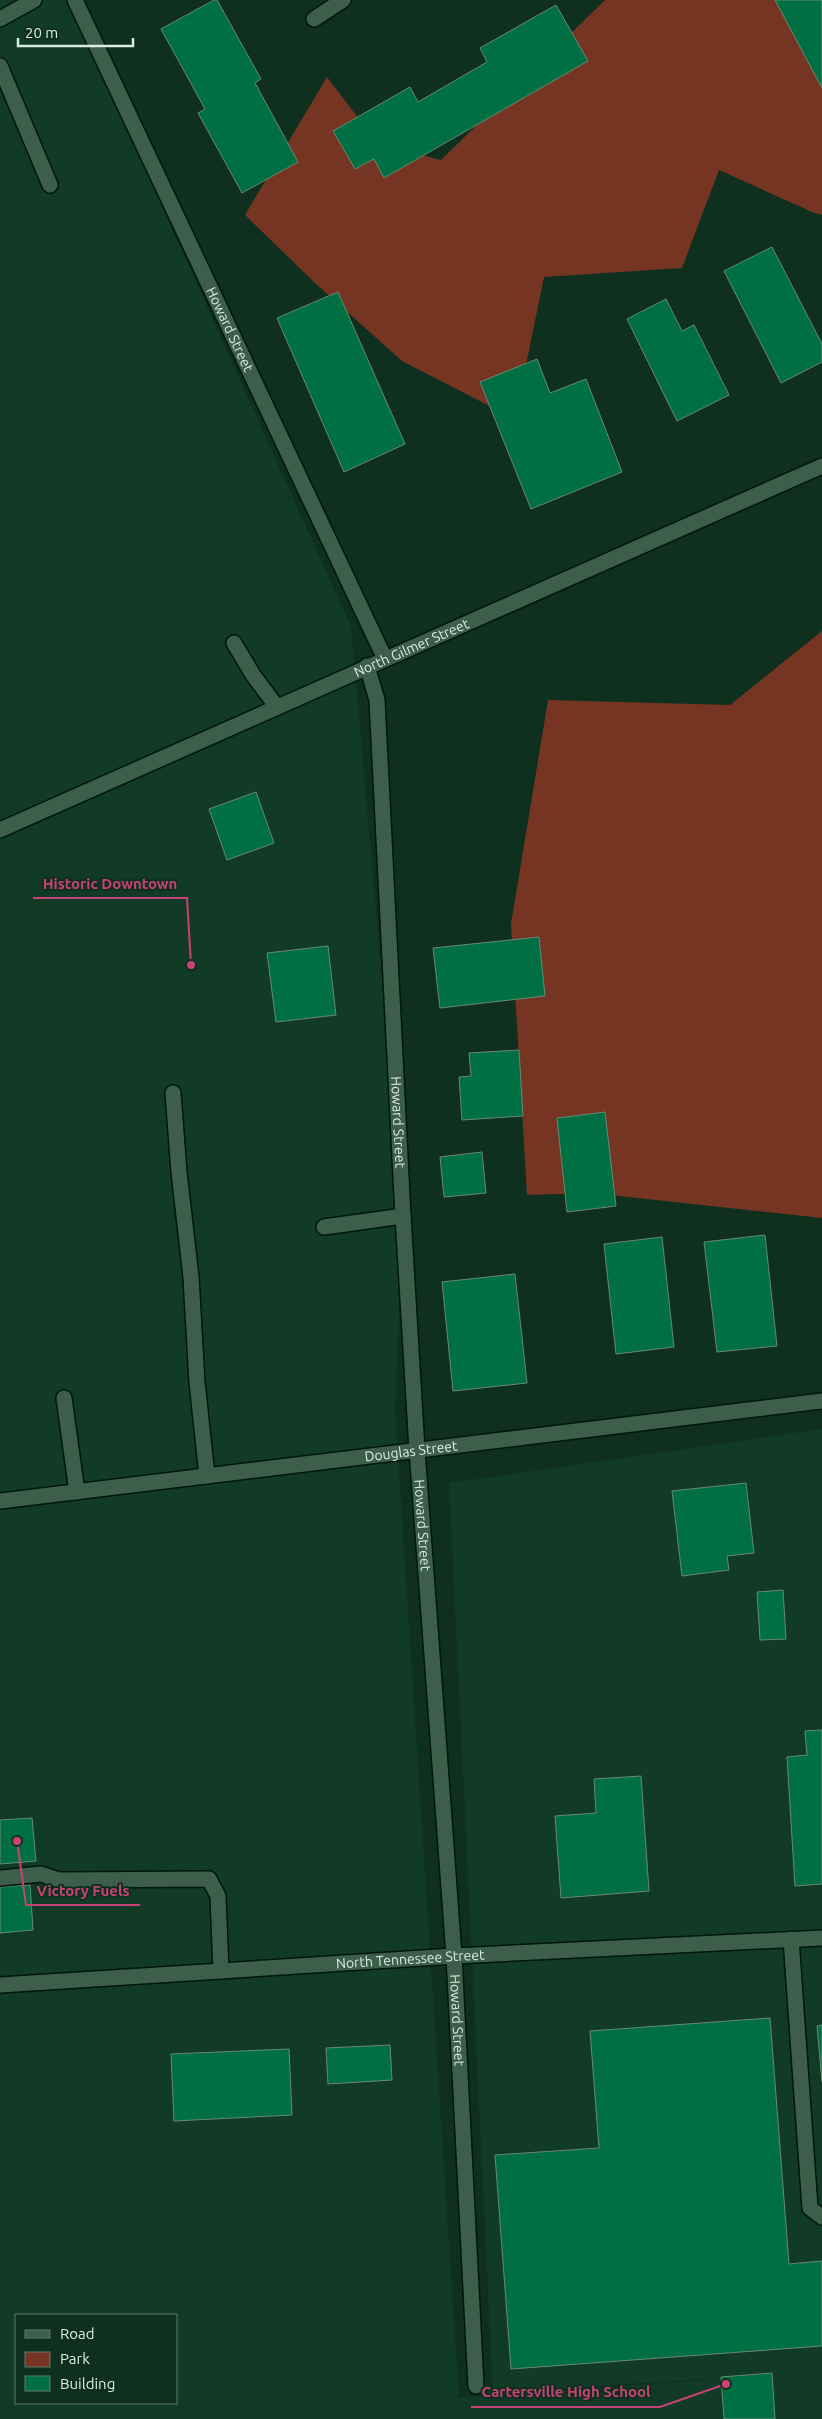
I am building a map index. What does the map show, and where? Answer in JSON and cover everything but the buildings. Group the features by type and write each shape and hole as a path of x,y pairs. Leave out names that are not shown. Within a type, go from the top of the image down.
{"street":[{"path":"0,19 34,0"},
{"name":"Howard Street","path":"75,0 385,659"},
{"path":"314,19 343,0"},
{"path":"0,66 50,185"},
{"name":"North Gilmer Street","path":"1,825 277,707 822,466"},
{"path":"234,642 253,674 277,707"},
{"name":"Howard Street","path":"367,666 377,700 403,1216 417,1450 454,1956 476,2386"},
{"path":"173,1093 179,1172 191,1277 197,1382 208,1476"},
{"path":"324,1226 403,1216"},
{"path":"64,1398 76,1492"},
{"name":"Douglas Street","path":"0,1501 822,1400"},
{"path":"0,1878 40,1874 59,1880 209,1879 218,1896 221,1971"},
{"name":"North Tennessee Street","path":"0,1985 454,1956 822,1938"},
{"path":"791,1939 810,2208 822,2217"}],"shaded area":[{"path":"0,0 69,0 351,627 403,1216 395,1411 459,2398 744,2377 493,2392 449,1483 822,1429 822,2419 0,2419"}],"green space":[{"path":"605,0 822,0 822,215 719,170 682,268 544,277 515,419 402,361 315,283 245,215 327,77 378,144 441,160"},
{"path":"822,631 822,1218 591,1193 527,1195 511,924 548,700 730,705"}],"place":[{"name":"Historic Downtown","path":"191,965"},
{"name":"Victory Fuels","path":"17,1841"},
{"name":"Cartersville High School","path":"726,2384"}]}
